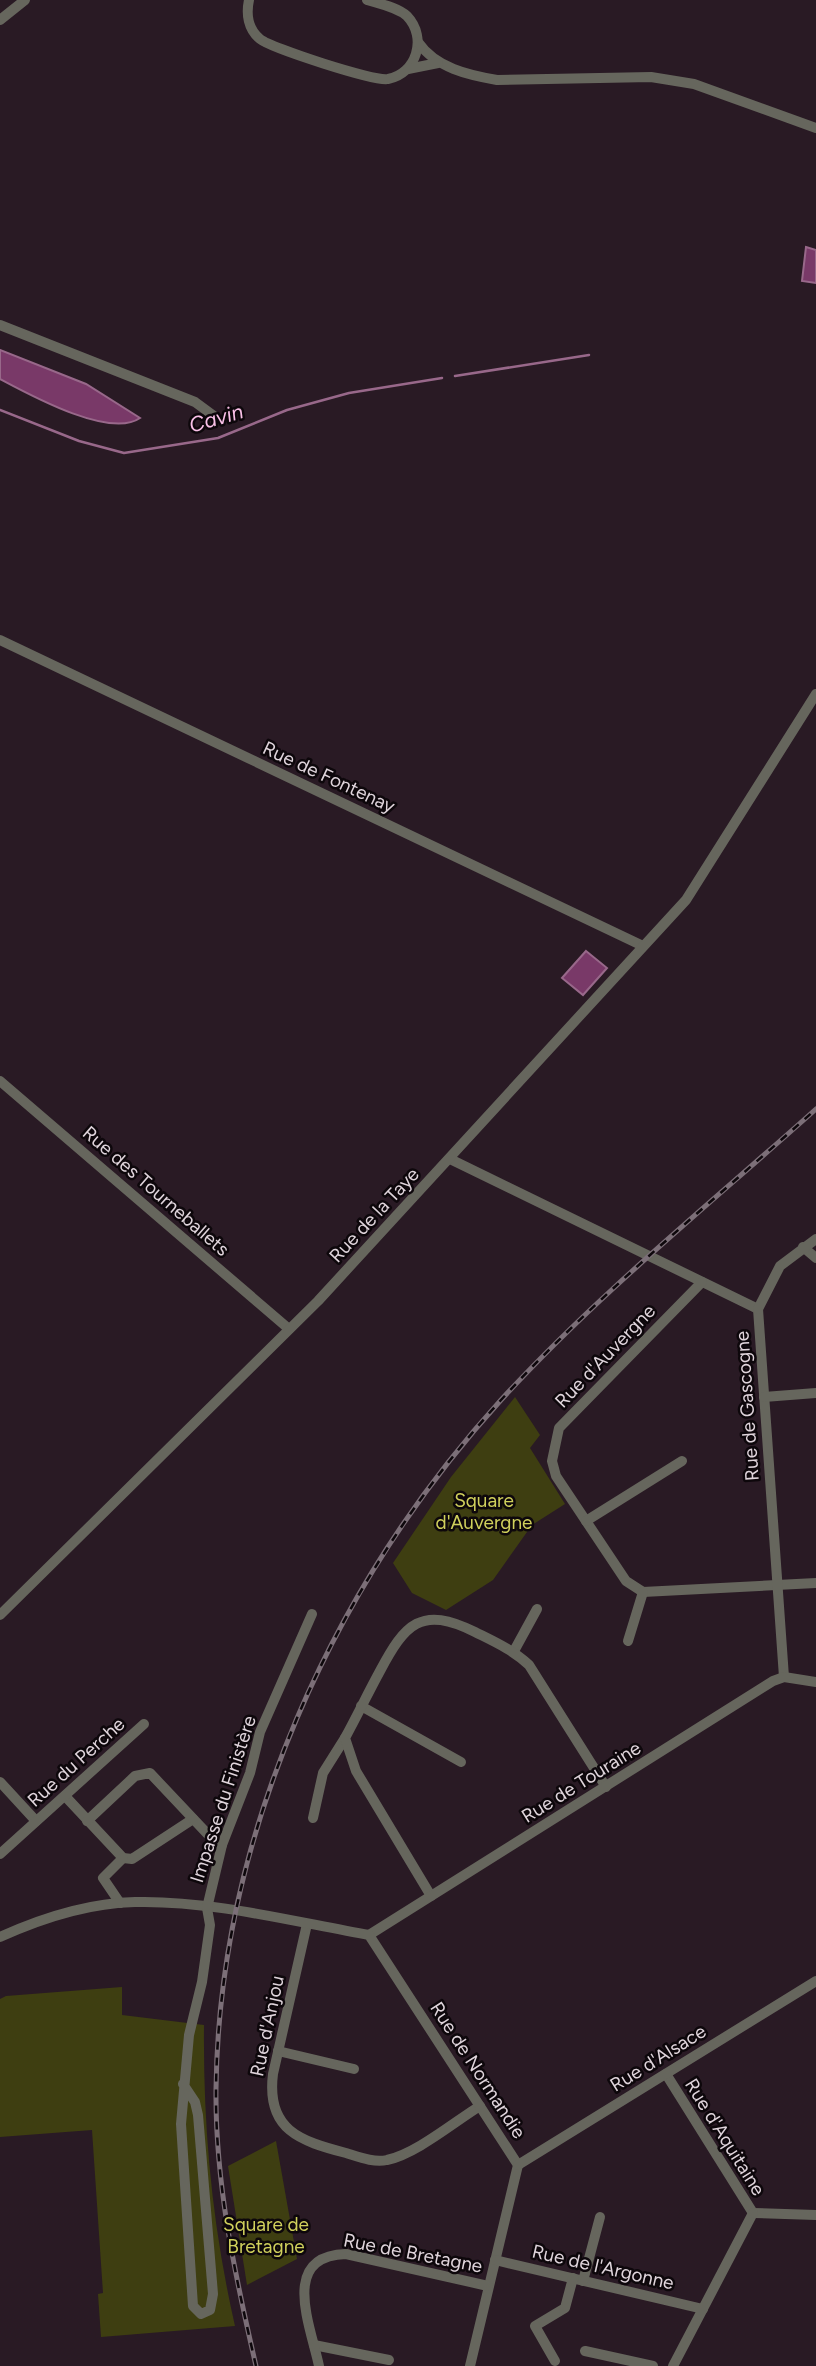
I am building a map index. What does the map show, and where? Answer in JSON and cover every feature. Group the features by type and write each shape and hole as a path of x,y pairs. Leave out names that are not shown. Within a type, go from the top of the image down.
{"street":[{"path":"0,20 25,0"},
{"path":"248,0 247,11 251,26 267,44 374,79 394,78 408,69 438,64 497,80 645,76 694,84 816,128"},
{"path":"367,0 406,15 418,42 438,64"},
{"path":"408,69 416,57 418,42"},
{"path":"0,325 195,402 214,416"},
{"name":"Rue de Fontenay","path":"0,640 643,946"},
{"name":"Rue de la Taye","path":"0,1615 289,1329 686,900 816,694"},
{"name":"Rue des Tourneballets","path":"0,1080 289,1329"},
{"name":"Rue de Gascogne","path":"450,1158 758,1309 783,1676"},
{"path":"758,1309 780,1266 816,1239"},
{"path":"803,1247 816,1258"},
{"name":"Rue d'Auvergne","path":"643,1591 626,1581 556,1476 552,1461 559,1428 702,1282"},
{"path":"764,1396 816,1393"},
{"path":"586,1521 682,1461"},
{"path":"628,1641 643,1591 816,1583"},
{"path":"514,1651 537,1609"},
{"name":"Impasse du Finistère","path":"184,2084 195,2102 198,2115 213,2294 210,2310 201,2314 193,2306 182,2168 184,2084 189,2035 202,1982 210,1925 207,1908 222,1845 250,1773 260,1732 312,1614"},
{"path":"313,1818 323,1773 345,1738 399,1636 414,1623 434,1618 453,1621 514,1651 529,1665 606,1787"},
{"path":"783,1676 816,1682"},
{"name":"Rue de Touraine","path":"369,1935 783,1676"},
{"path":"361,1706 461,1762"},
{"name":"Rue du Perche","path":"0,1854 144,1724"},
{"path":"345,1738 356,1771 431,1896"},
{"path":"87,1821 135,1776 150,1773 217,1844 222,1845"},
{"path":"0,1782 36,1821"},
{"path":"65,1796 123,1858 132,1859 193,1819"},
{"path":"120,1903 103,1878 123,1858"},
{"path":"0,1937 63,1913 120,1903 207,1908 369,1935"},
{"name":"Rue d'Anjou","path":"307,1924 271,2092 281,2120 305,2143 373,2161 402,2155 480,2106"},
{"name":"Rue de Normandie","path":"369,1935 518,2165 470,2366"},
{"name":"Rue d'Alsace","path":"518,2165 816,1981"},
{"path":"278,2051 354,2069"},
{"name":"Rue d'Aquitaine","path":"666,2074 753,2213 673,2366"},
{"path":"753,2213 816,2215"},
{"path":"555,2361 536,2326 565,2308 600,2217"},
{"name":"Rue de Bretagne","path":"319,2366 303,2290 306,2274 316,2261 330,2254 346,2254 488,2286"},
{"name":"Rue de l'Argonne","path":"495,2260 703,2309"},
{"path":"314,2345 389,2360"},
{"path":"585,2351 653,2366"}],"green space":[{"name":"Square d'Auvergne","path":"515,1397 540,1435 530,1448 565,1504 532,1525 493,1580 446,1610 412,1593 393,1563 451,1477"},
{"path":"122,1987 122,2015 204,2025 210,2176 220,2251 235,2326 101,2337 98,2294 103,2293 92,2130 0,2137 0,1999 6,1996"},
{"name":"Square de Bretagne","path":"276,2141 297,2259 247,2285 228,2166"}],"shaded area":[{"path":"806,247 816,250 816,283 802,281"},
{"path":"0,350 86,384 140,418 127,423 90,419 30,395 0,379"},
{"path":"586,951 607,968 583,995 562,978"}],"waterway":[{"name":"Cavin","path":"455,376 589,355"},
{"name":"Cavin","path":"0,410 79,441 124,453 218,438 287,410 349,393 442,378"}],"railway":[{"path":"256,2366 234,2263 219,2159 216,2089 222,1994 238,1901 263,1809 297,1719 338,1633 386,1550 441,1472 501,1400 615,1287 816,1109"}]}
